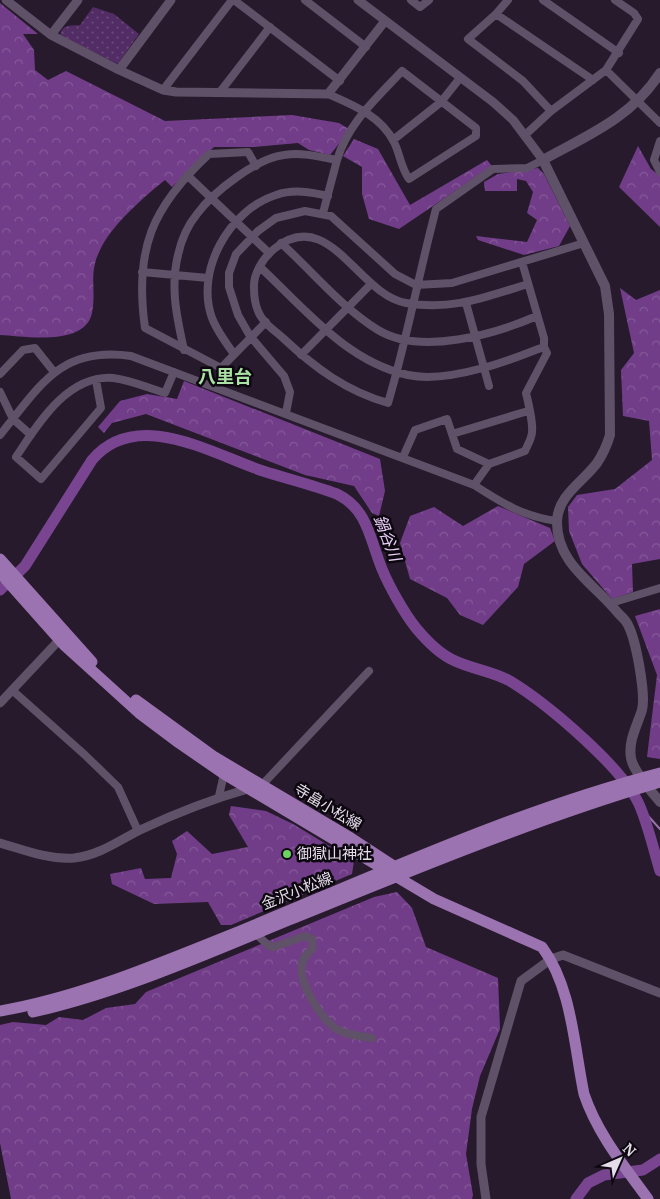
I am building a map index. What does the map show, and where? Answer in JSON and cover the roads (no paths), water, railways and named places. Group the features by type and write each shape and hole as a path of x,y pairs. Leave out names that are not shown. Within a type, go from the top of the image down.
{"main road":[{"path":"660,73 630,110 543,160 605,286 610,314 610,436 606,448 596,464 565,496 557,521 560,544 569,563 611,604 628,624 643,688 642,708 631,743 631,760 660,802"},
{"name":"寺畠小松線","path":"0,558 26,595 62,636 139,713 224,774 396,872"},
{"name":"寺畠小松線","path":"0,573 26,595"},
{"name":"寺畠小松線","path":"62,636 144,707 213,756 262,785 396,872 409,885 473,918 542,947 551,959 561,980 584,1094 589,1109 621,1162 648,1199"},
{"name":"金沢小松線","path":"0,1019 56,1007 104,992 256,934 503,825 659,776"},
{"name":"金沢小松線","path":"0,1011 53,999 137,972 396,872"}],"street":[{"path":"6,0 50,34 118,70 163,90 328,94 366,111 393,140 409,179 476,136 476,128 402,71 366,111 353,124 341,147 323,213"},
{"path":"50,34 78,0"},
{"path":"118,70 172,0"},
{"path":"163,90 233,0 340,81"},
{"path":"305,0 366,46"},
{"path":"358,0 492,102 525,135 543,160 527,168 493,169 436,209 416,285 413,304 397,372 388,403 357,393 339,384 301,355 266,322 258,311 254,296 253,280 269,253 295,236 309,237 328,244 340,253 371,284 391,298 413,304 432,307 466,303 528,284"},
{"path":"411,0 420,7 429,0"},
{"path":"508,0 496,14 468,39 523,81 552,111"},
{"path":"543,0 619,53"},
{"path":"525,135 552,111 606,70 619,53 638,19 634,13 615,0"},
{"path":"496,14 593,80"},
{"path":"328,94 385,21"},
{"path":"220,92 270,27"},
{"path":"606,70 660,124"},
{"path":"393,140 442,102 460,78"},
{"path":"660,141 654,160 660,172"},
{"path":"256,166 248,152 209,154 187,174 168,198 148,235 141,292 145,328 221,368 250,336 266,322"},
{"path":"184,350 174,302 175,276 178,255 187,231 197,214 211,198 256,166 282,155 303,154 337,160"},
{"path":"187,174 269,253"},
{"path":"234,354 212,317 208,278 215,257 235,221 245,212 275,195 292,192 311,192 328,196"},
{"path":"286,413 290,392 284,376 250,336 233,301 230,287 230,273 236,254 267,224 284,214 305,211 331,216 352,232 395,274 416,285 452,283 584,243"},
{"path":"282,243 348,307 379,330 404,339 438,341 476,336 537,316"},
{"path":"474,485 489,464 525,451 532,433 528,410 530,406 526,393 547,353 522,262"},
{"path":"260,267 326,329 367,360 397,372 423,376 485,368 544,347"},
{"path":"142,272 208,278"},
{"path":"301,355 371,284"},
{"path":"466,303 485,368 488,386"},
{"path":"0,374 23,350 35,348 54,372"},
{"path":"0,435 38,388 54,372 71,362 89,355 111,353 131,356 474,485 507,507 542,519 557,521"},
{"path":"96,380 101,408 41,479 16,457 30,435 65,394 88,381 110,378 122,379 165,393 174,372"},
{"path":"0,392 13,420 30,435"},
{"path":"452,434 528,410"},
{"path":"403,457 415,430 422,426 447,419 457,449 489,464"},
{"path":"611,604 660,588"},
{"path":"0,703 62,636"},
{"path":"0,843 43,856 72,858 96,854 138,831 218,796 262,785 369,671"},
{"path":"12,690 85,754 118,786 138,831"},
{"path":"218,796 224,774"},
{"path":"256,934 269,946 274,947 305,936 312,939 312,948 303,958 301,967 314,1006 335,1028 346,1033 372,1038"},
{"path":"486,1199 480,1147 484,1101 501,1052 521,981 551,959 563,955 660,992"}],"waterway":[{"name":"鍋谷川","path":"0,590 25,566 92,460 110,445 131,437 152,436 175,439 263,471 337,494 347,500 362,517 371,536 382,569 393,591 411,622 428,642 442,654 453,660 510,681 525,691 564,721 603,757 620,776 633,793 641,809 660,871"},
{"path":"641,808 660,829"},
{"name":"鍋谷川","path":"576,1199 588,1183 604,1175 643,1170 660,1159"}],"place":[{"name":"御獄山神社","path":"287,854"}],"district":[{"name":"八里台","path":"225,377"}]}
